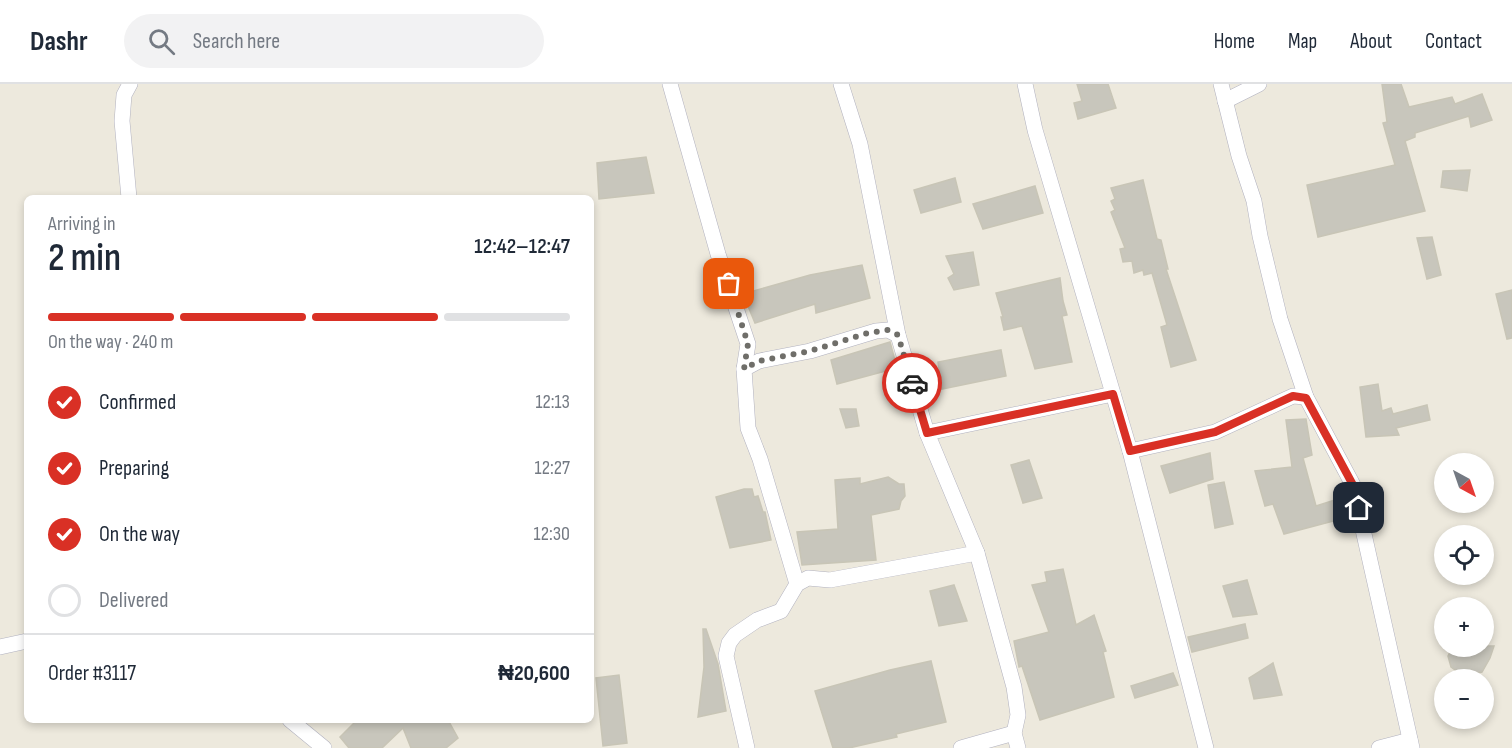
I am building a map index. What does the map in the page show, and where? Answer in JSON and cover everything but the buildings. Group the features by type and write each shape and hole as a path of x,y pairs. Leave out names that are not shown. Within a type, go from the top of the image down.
{"street":[{"path":"129,195 128,165 122,121 124,95 130,84"},
{"path":"670,84 718,254 748,344 744,369 747,428 760,459 797,584"},
{"path":"842,84 860,144 898,335 927,433 977,553 1014,687 1018,715 1016,740 962,748"},
{"path":"1025,84 1035,130 1130,451 1206,748"},
{"path":"1221,84 1239,156 1254,201 1260,237 1280,319 1306,398 1353,485 1411,744 1379,748"},
{"path":"1225,100 1258,84"},
{"path":"744,369 759,361 810,351 868,333 888,330 898,335"},
{"path":"927,433 1113,394"},
{"path":"1130,451 1215,432 1293,396 1306,398"},
{"path":"747,748 727,665 726,650 735,635 757,620 781,611 797,584 808,578 830,580 977,553"},
{"path":"0,646 24,642"},
{"path":"294,723 324,748"}],"way so far":[{"path":"729,284 748,344 744,369 759,361 810,351 868,333 888,330 898,335 912,383"}],"route":[{"path":"912,383 927,433 1113,394 1130,451 1215,432 1293,396 1306,398 1353,485 1359,508"}]}
